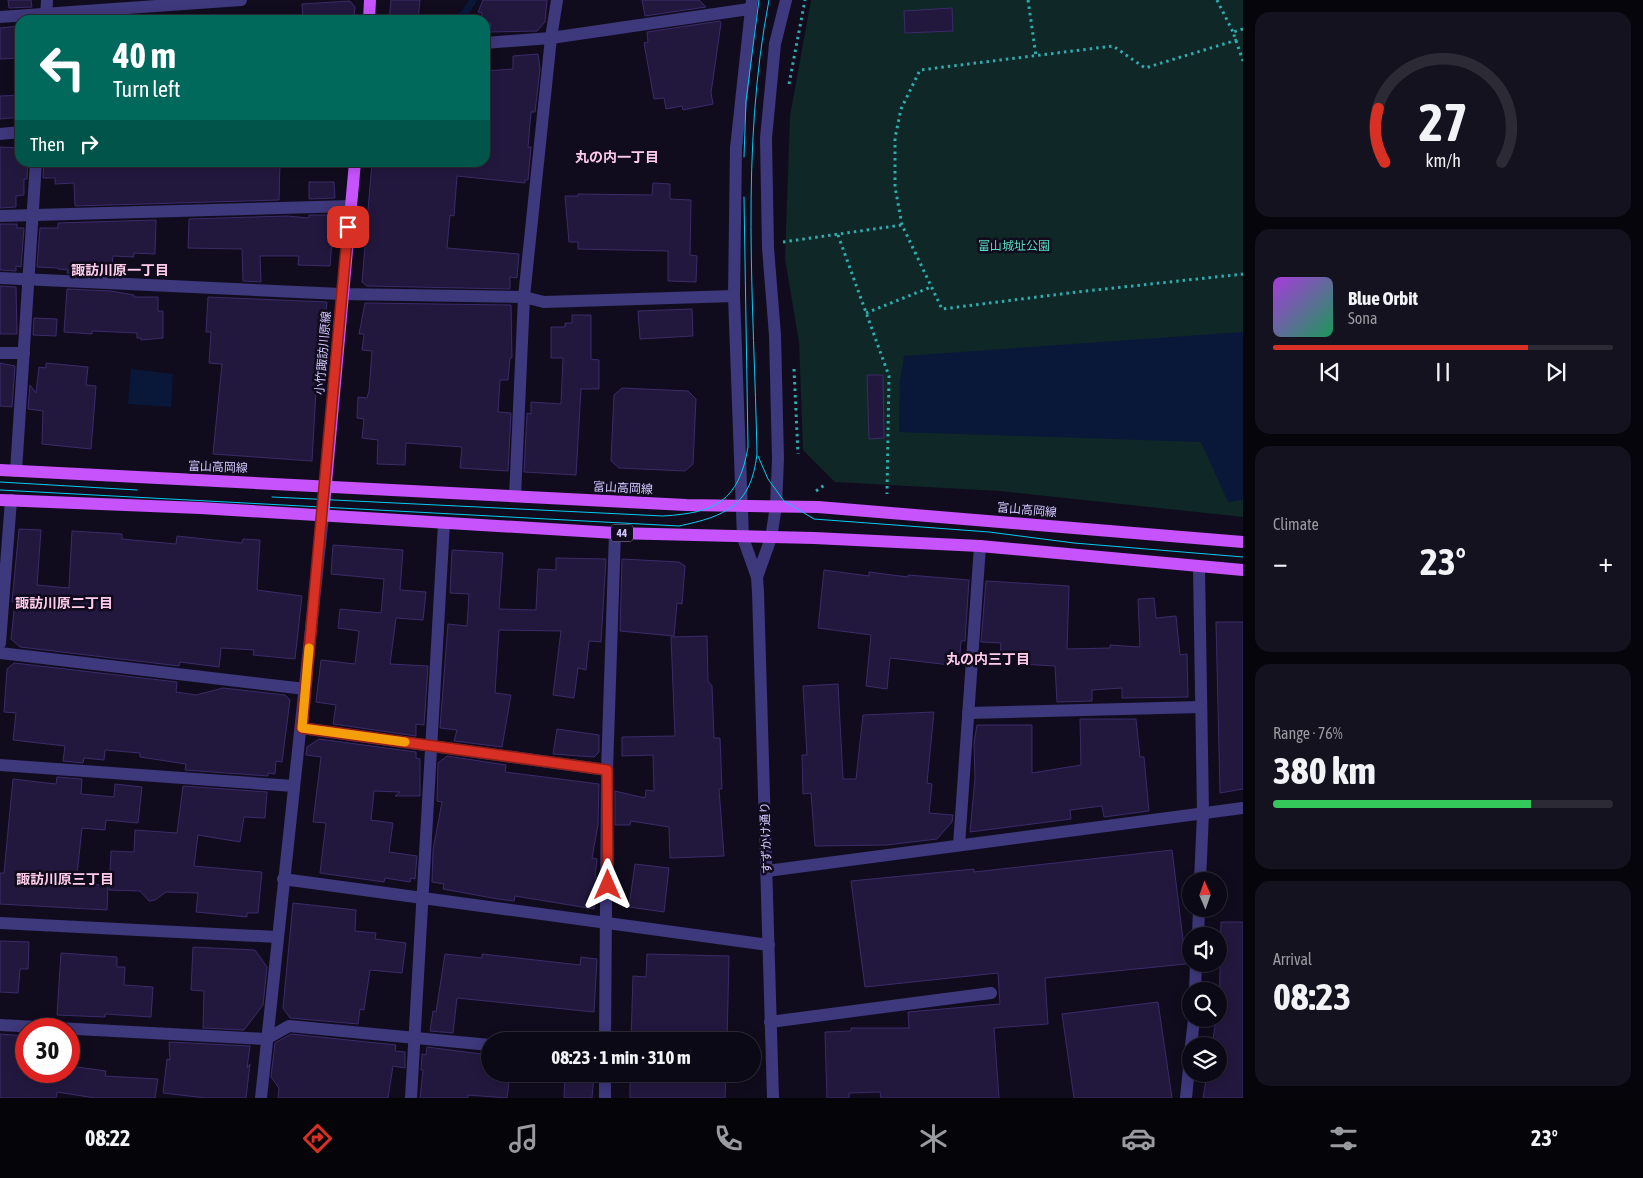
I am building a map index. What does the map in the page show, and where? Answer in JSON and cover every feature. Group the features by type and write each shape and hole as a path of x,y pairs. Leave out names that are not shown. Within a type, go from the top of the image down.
{"main road":[{"path":"369,15 370,0"},
{"name":"小竹諏訪川原線","path":"322,516 341,294 354,167"},
{"name":"富山高岡線","path":"0,470 515,496 743,506 818,507 1243,542"},
{"name":"44","path":"6,500 444,522 614,533 980,546 1199,568 1243,570"}],"street":[{"path":"46,15 47,0"},
{"path":"69,15 241,0"},
{"path":"515,496 524,297 551,38 557,0"},
{"path":"758,577 771,538 776,506 778,460 775,335 768,248 766,138 776,44 786,0"},
{"path":"490,43 551,38 751,4 736,148 734,296 743,538 758,577"},
{"path":"0,17 15,17"},
{"path":"0,134 15,132"},
{"path":"16,471 36,167"},
{"path":"0,216 350,206"},
{"path":"0,278 341,294 524,297 544,302 734,296"},
{"path":"0,353 24,353"},
{"path":"0,643 6,500"},
{"path":"261,1098 283,879 302,728 322,516"},
{"path":"411,1098 444,522"},
{"path":"605,1032 608,923 607,770 614,533"},
{"path":"958,846 980,546"},
{"path":"1199,568 1204,813 1201,872"},
{"name":"すずかけ通り","path":"758,577 773,1098"},
{"path":"0,653 305,688"},
{"path":"968,713 1201,707"},
{"path":"302,728 607,770"},
{"path":"0,765 294,786"},
{"path":"767,871 1243,808"},
{"path":"283,879 769,945"},
{"path":"0,923 277,937"},
{"path":"770,1022 991,993"},
{"path":"0,1025 266,1039 289,1026 481,1044"},
{"path":"605,1082 605,1098"},
{"path":"1186,1098 1188,1082"}],"path":[{"path":"788,88 805,0"},
{"path":"1028,0 1036,56"},
{"path":"1217,0 1237,40 1243,61"},
{"path":"1233,32 1243,29"},
{"path":"1237,40 1145,68 1113,46 920,70 901,109 895,138 895,187 902,225 942,309 1243,274"},
{"path":"779,247 780,242 902,225"},
{"path":"838,235 889,376 887,494"},
{"path":"866,313 931,287"},
{"path":"794,365 798,454"},
{"path":"814,493 826,484"}],"green space":[{"name":"富山城址公園","path":"811,0 1243,0 1243,517 1000,491 835,482 803,450 799,342 785,259 790,116"}],"water":[{"path":"469,0 477,0 466,15 456,15 461,12"},
{"path":"1243,332 1243,500 1228,502 1201,442 899,432 900,381 904,356"},
{"path":"131,369 173,374 171,407 128,404"}],"building":[{"path":"8,0 31,0 32,7 9,8"},
{"path":"391,0 420,0 418,15 390,15"},
{"path":"483,0 547,0 545,22 537,31 490,32 490,15 482,15 482,13 478,12"},
{"path":"642,0 699,0 706,7 645,16"},
{"path":"350,1 355,7 354,15 303,15 302,4"},
{"path":"952,8 953,31 905,33 904,11"},
{"path":"720,21 711,93 713,104 683,110 682,106 666,109 664,98 654,99 644,43 648,42 647,32"},
{"path":"15,26 15,58 0,59 0,28"},
{"path":"538,54 540,69 535,112 531,112 528,147 531,147 528,180 525,180 525,183 457,176 454,216 450,215 447,248 519,254 517,278 510,277 510,289 367,286 362,282 372,167 490,167 490,71 513,69 513,56"},
{"path":"15,95 15,118 0,119 0,96"},
{"path":"0,147 15,148 15,167 28,167 27,179 24,179 24,195 16,196 16,207 0,208"},
{"path":"44,167 280,167 279,200 75,206 74,183 55,184 55,178 43,178"},
{"path":"309,182 334,182 335,198 309,199"},
{"path":"653,183 670,184 670,199 691,200 690,255 697,256 696,282 668,281 668,251 578,249 578,242 569,242 565,196 578,196 578,194 652,195"},
{"path":"309,215 334,215 330,266 298,265 299,256 260,256 261,282 243,281 242,249 188,248 189,219 287,216 309,218"},
{"path":"156,220 155,254 134,253 134,257 113,256 111,275 67,273 68,270 37,267 40,228 58,228 58,223"},
{"path":"0,224 17,224 17,228 24,228 21,267 16,266 16,271 0,270"},
{"path":"0,286 16,287 17,334 0,334"},
{"path":"67,289 111,291 134,295 134,297 158,297 158,311 163,311 163,338 141,340 141,338 137,338 137,333 92,331 92,334 64,332"},
{"path":"208,297 327,302 320,373 317,373 312,461 213,454 222,364 209,363 211,332 206,332"},
{"path":"365,303 511,305 512,358 510,358 508,380 500,380 498,412 511,413 508,471 460,468 462,447 406,443 405,465 377,464 378,440 362,438 364,419 357,418 358,397 367,398 369,391 372,351 362,350 364,334 359,334"},
{"path":"692,309 693,336 640,339 638,311"},
{"path":"572,315 591,315 591,359 599,360 599,389 581,389 576,475 524,472 527,413 531,414 531,402 561,404 563,358 551,358 551,327 565,327 565,323 572,323"},
{"path":"34,318 57,319 56,336 33,335"},
{"path":"0,363 15,366 12,407 0,406"},
{"path":"46,363 88,367 86,385 96,386 91,449 42,444 43,411 28,409 30,385 36,393 39,367 46,368"},
{"path":"867,375 883,375 884,438 869,439"},
{"path":"622,388 688,391 696,399 693,464 685,471 619,468 611,461 614,395"},
{"path":"19,529 41,530 37,585 69,588 72,531 122,534 122,539 176,544 177,536 242,543 243,539 260,540 257,590 302,596 295,659 253,655 254,650 221,648 219,667 180,662 179,666 20,647 11,639 15,602 12,602"},
{"path":"333,545 403,550 400,590 426,592 423,620 396,618 390,664 428,666 424,725 416,724 416,736 333,724 336,705 316,702 321,660 355,664 359,631 338,628 340,609 381,613 384,579 331,574"},
{"path":"452,550 503,553 499,609 536,610 538,569 556,570 556,558 606,559 601,642 589,641 586,670 578,668 574,698 553,695 561,631 499,630 495,693 511,695 502,747 454,741 457,730 440,728 448,624 467,626 469,594 450,593"},
{"path":"622,559 679,562 685,566 682,604 677,603 674,636 620,631"},
{"path":"824,570 869,576 869,572 908,577 908,575 969,580 965,641 961,641 959,666 890,658 887,689 866,686 871,635 818,628"},
{"path":"986,581 1069,586 1067,649 1110,648 1110,645 1140,647 1138,599 1154,598 1156,618 1176,616 1180,655 1187,654 1188,697 1122,698 1122,688 1092,690 1092,701 1057,702 1055,666 1019,664 1019,655 1000,654 1001,643 981,642"},
{"path":"1216,622 1243,622 1243,789 1220,793"},
{"path":"707,636 708,681 712,686 714,738 720,738 722,789 719,789 724,856 670,858 669,827 631,821 630,825 615,825 615,791 645,798 646,790 654,791 653,755 622,756 622,737 675,736 671,637"},
{"path":"14,663 177,682 176,692 196,695 223,688 285,695 290,700 282,762 276,761 275,774 268,773 268,776 185,770 186,764 140,757 140,753 105,750 104,760 84,758 83,763 63,761 65,746 13,740 16,713 4,712 7,669"},
{"path":"838,684 843,779 856,779 863,715 934,712 927,783 932,784 929,813 953,815 952,822 937,839 887,845 815,846 811,793 803,794 802,755 807,755 803,686"},
{"path":"1080,719 1136,719 1140,757 1144,757 1149,811 1104,817 1102,806 1070,810 1071,819 970,832 975,778 974,743 977,725 1032,725 1032,773 1081,765"},
{"path":"557,729 599,735 599,752 594,757 553,754"},
{"path":"319,739 416,752 416,758 420,759 420,796 395,796 400,792 374,791 371,820 393,823 389,852 417,856 415,879 411,878 410,882 385,878 384,882 320,873 326,823 313,822 321,757 306,755 307,747"},
{"path":"447,756 506,765 505,772 599,784 598,825 592,858 597,859 595,877 598,878 594,909 515,896 514,901 498,899 443,889 444,884 432,882 433,850 442,802 437,801 438,763"},
{"path":"57,777 82,779 81,794 114,797 115,784 142,787 138,823 106,820 105,830 82,828 76,884 108,885 107,910 0,904 0,873 4,873 13,779 56,784"},
{"path":"183,786 267,792 265,818 244,817 240,842 198,835 194,866 262,872 258,913 247,913 247,917 196,912 198,893 166,892 155,900 149,901 140,891 109,890 111,851 134,852 135,830 177,833"},
{"path":"1172,850 1182,931 1182,964 1045,978 1048,1024 994,1028 999,1098 881,1098 880,1092 849,1093 849,1098 827,1098 825,1032 851,1031 851,1028 909,1028 908,1012 1000,1004 998,973 865,987 851,881 974,869 974,872"},
{"path":"635,864 669,868 664,912 629,907"},
{"path":"293,903 356,910 355,931 376,933 375,939 406,943 402,973 370,970 364,1010 360,1009 358,1024 290,1018 283,1008"},
{"path":"1221,922 1243,922 1243,1098 1203,1098 1206,1082 1227,1082 1227,1037 1213,1037 1215,1027 1227,1027 1227,982 1220,982 1220,972 1227,972 1227,927 1221,927"},
{"path":"0,941 29,942 28,969 20,969 18,993 0,992"},
{"path":"193,947 255,950 267,967 263,1005 244,1030 203,1028 204,991 191,990"},
{"path":"61,953 117,957 117,967 125,967 124,985 153,987 151,1017 105,1014 105,1017 57,1015"},
{"path":"445,954 482,958 482,954 580,965 581,957 597,959 594,1012 457,998 453,1033 430,1031 433,1011 436,1012"},
{"path":"647,954 729,956 727,1032 631,1032 633,976 646,977"},
{"path":"1158,1002 1172,1098 1074,1098 1062,1014"},
{"path":"0,1034 15,1035 15,1083 80,1083 80,1067 106,1071 105,1076 158,1079 155,1098 95,1098 57,1092 56,1098 0,1098"},
{"path":"291,1034 396,1045 395,1051 405,1052 405,1068 393,1066 388,1098 278,1098 279,1088 271,1077 275,1043"},
{"path":"169,1042 250,1046 246,1098 206,1098 163,1093 167,1059 170,1060"},
{"path":"427,1047 481,1054 481,1082 509,1082 507,1098 468,1095 468,1098 420,1098 423,1070 421,1070 422,1054 426,1055"},
{"path":"565,1082 593,1082 592,1098 564,1098"},
{"path":"630,1082 726,1082 725,1098 630,1098"}],"tram line":[{"path":"744,157 746,101 759,0"},
{"path":"0,490 679,526 723,513 742,497 749,486 757,454 752,284 752,170 754,113 760,56 769,0"},
{"path":"272,497 663,516 697,512 722,501 731,492 738,480 748,447 744,197"},
{"path":"758,456 768,479 784,501 814,519 989,532 1074,543 1243,557"},
{"path":"0,482 137,490"}],"slow traffic":[{"path":"309,648 302,728 405,742"}],"district":[{"name":"丸の内一丁目","path":"617,157"},
{"name":"諏訪川原一丁目","path":"120,270"},
{"name":"諏訪川原二丁目","path":"64,603"},
{"name":"丸の内三丁目","path":"988,659"},
{"name":"諏訪川原三丁目","path":"65,879"}],"route":[{"path":"348,227 302,728 607,770 608,885"}]}
